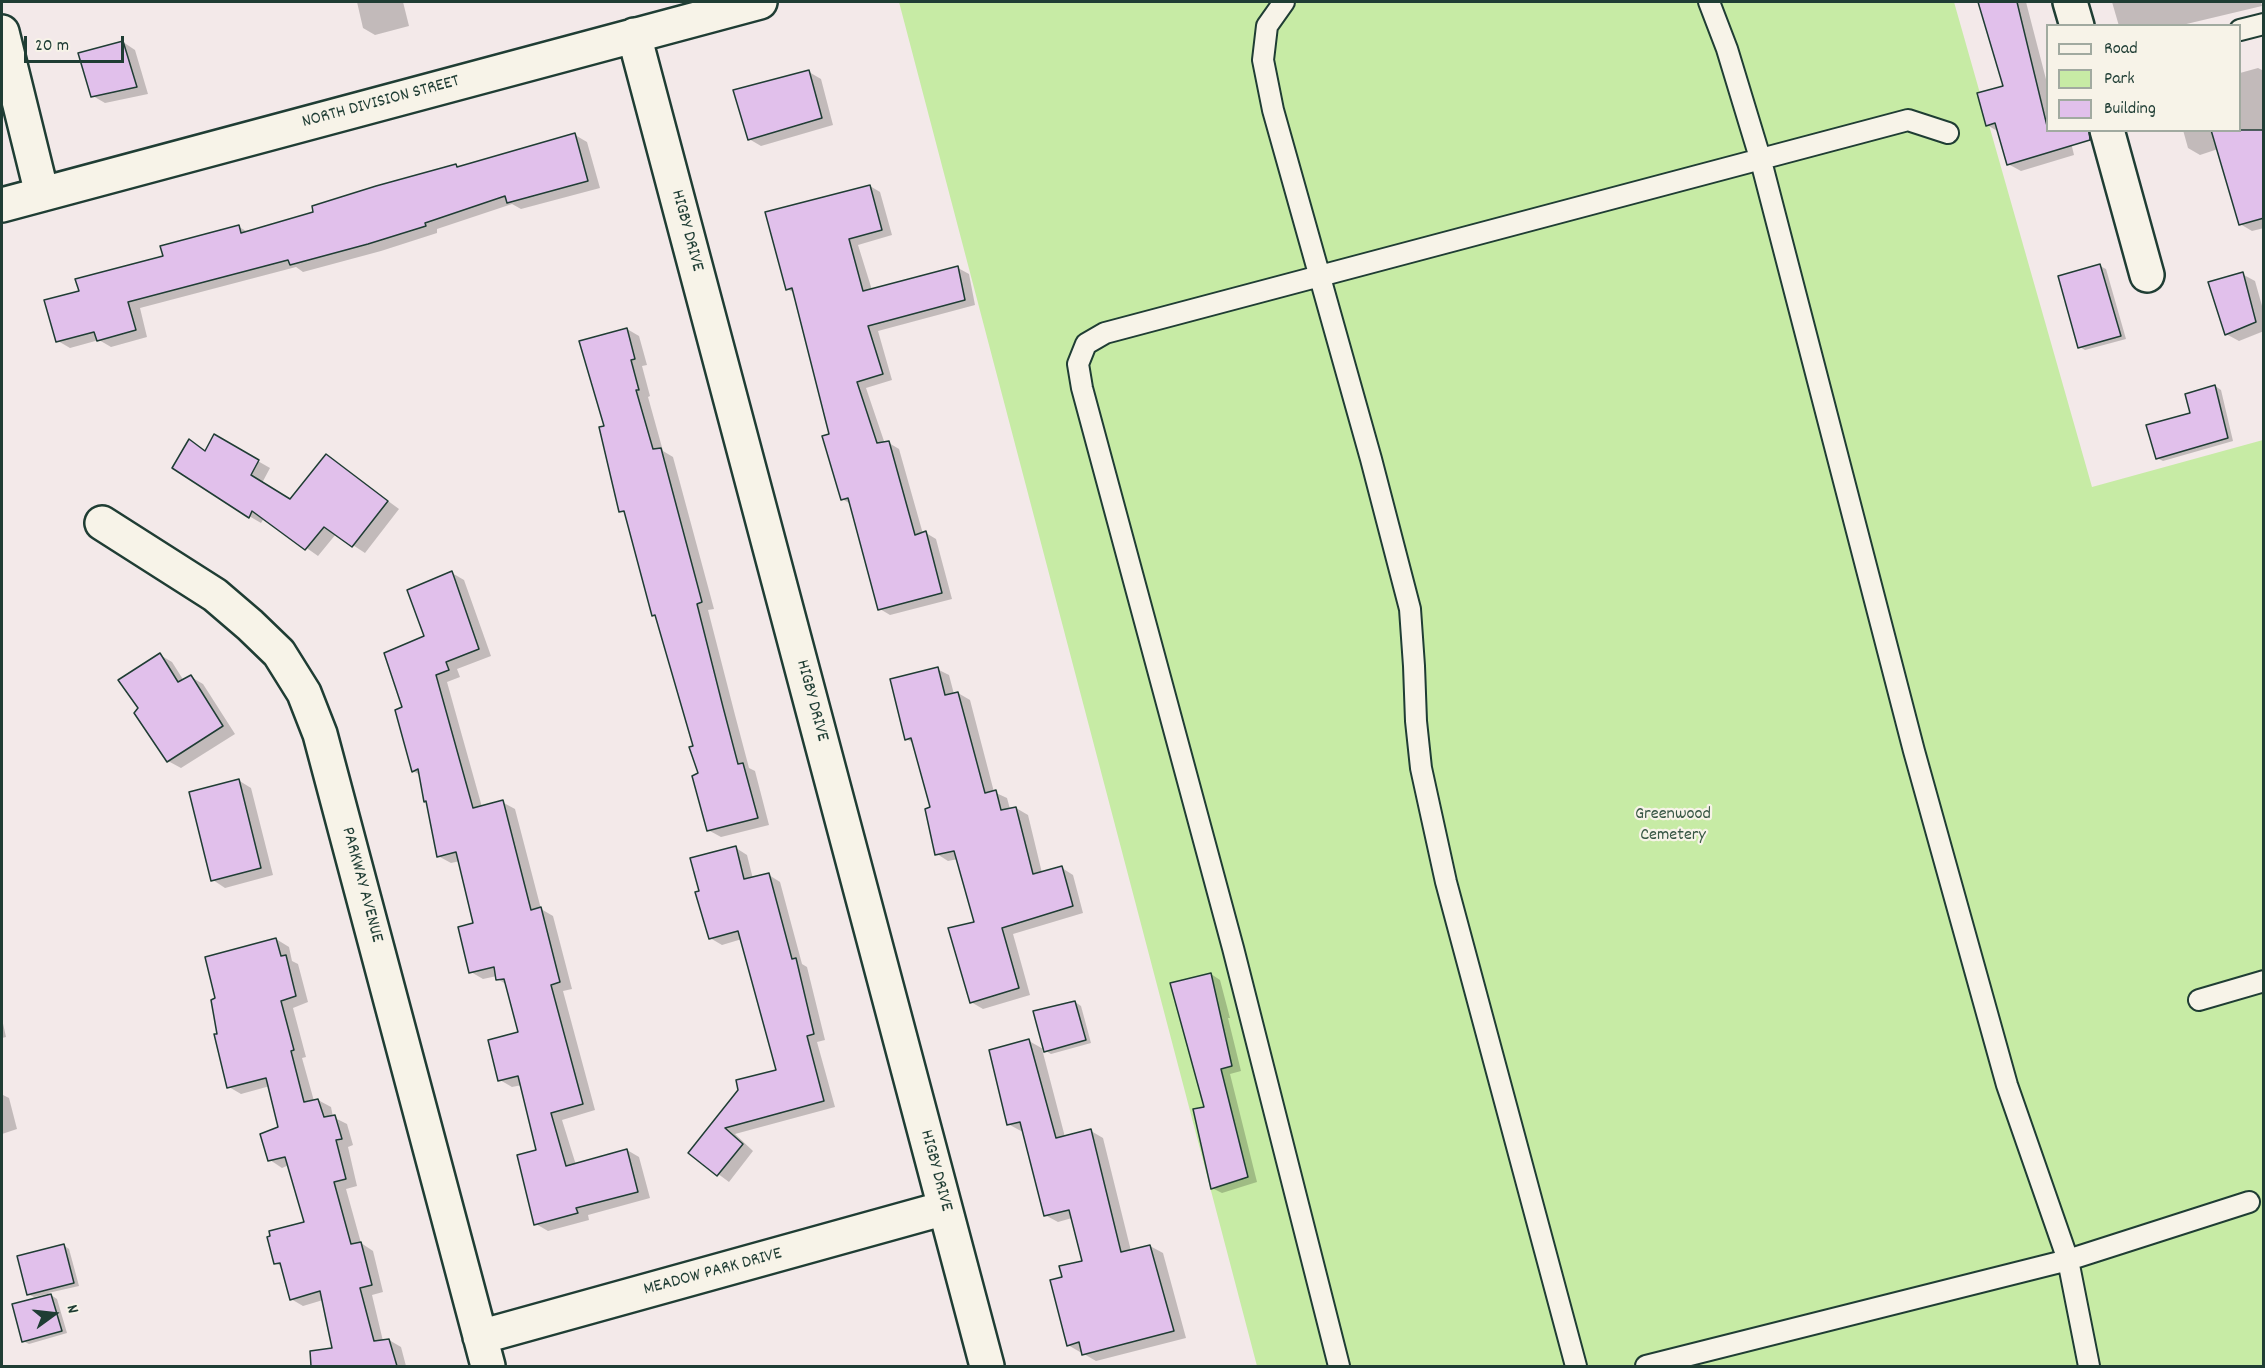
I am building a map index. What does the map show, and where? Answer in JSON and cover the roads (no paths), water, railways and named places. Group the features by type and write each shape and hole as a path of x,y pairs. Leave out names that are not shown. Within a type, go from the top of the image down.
{"street":[{"name":"NORTH DIVISION STREET","path":"2,205 760,2"},
{"path":"2070,2 2076,24"},
{"path":"2,32 42,194"},
{"name":"HIGBY DRIVE","path":"634,35 987,1366"},
{"path":"2108,132 2147,275"},
{"name":"PARKWAY AVENUE","path":"102,523 215,595 279,654 304,693 321,734 484,1352"},
{"name":"MEADOW PARK DRIVE","path":"484,1352 945,1208"}],"lane":[{"path":"1284,2 1267,26 1263,60 1273,110 1371,459 1410,609 1416,722 1421,768 1446,882 1576,1366"},
{"path":"1709,2 1727,49 1761,160 1908,729 2004,1073 2068,1260 2089,1366"},
{"path":"2241,30 2264,24"},
{"path":"1339,1366 1233,948 1085,399 1078,364 1086,344 1105,333 1908,120 1948,133"},
{"path":"2199,1000 2264,981"},
{"path":"1646,1366 2068,1260 2250,1202"}],"park label":[{"name":"Greenwood Cemetery","path":"1673,826"}]}
